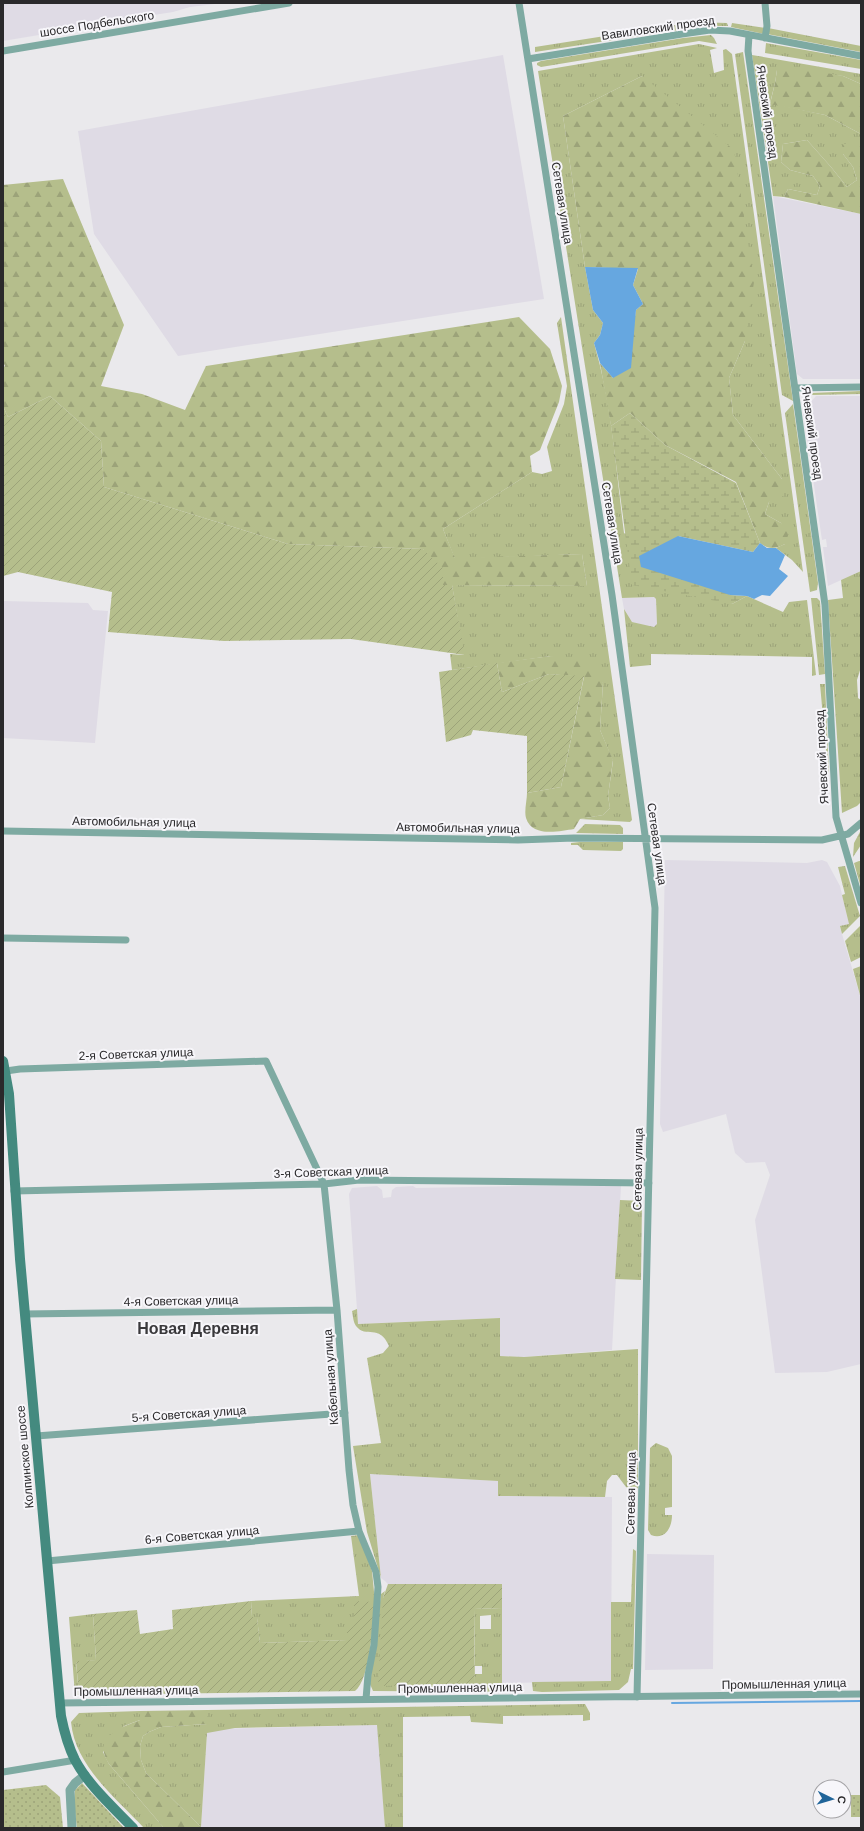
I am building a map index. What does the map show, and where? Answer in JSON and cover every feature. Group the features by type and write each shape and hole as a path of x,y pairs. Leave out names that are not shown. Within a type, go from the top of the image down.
{"main road":[{"name":"Колпинское шоссе","path":"3,1061 9,1094 14,1191 24,1314 60,1703 65,1732 76,1760 85,1775 133,1828"}],"street":[{"name":"шоссе Подбельского","path":"3,51 289,3"},
{"name":"Сетевая улица","path":"519,3 612,595 656,920 648,1183 637,1697"},
{"path":"765,3 767,26 765,38"},
{"name":"Вавиловский проезд","path":"528,59 710,30 730,31 861,56"},
{"name":"Ячевский проезд","path":"749,35 748,51 825,605 836,817 841,836"},
{"path":"795,388 861,387"},
{"path":"861,823 848,834 841,836 861,903"},
{"name":"Автомобильная улица","path":"3,831 518,840 574,838 822,840 841,836"},
{"path":"3,938 126,940"},
{"name":"2-я Советская улица","path":"6,1071 20,1068 266,1061"},
{"name":"Кабельная улица","path":"266,1061 324,1184 337,1310 344,1413 353,1505 359,1531 376,1572 378,1587 374,1645 368,1675 366,1700"},
{"name":"3-я Советская улица","path":"14,1191 324,1184 359,1180 648,1183"},
{"name":"4-я Советская улица","path":"24,1314 337,1310"},
{"name":"5-я Советская улица","path":"36,1436 344,1413"},
{"name":"6-я Советская улица","path":"47,1561 359,1531"},
{"name":"Промышленная улица","path":"60,1703 861,1694"},
{"path":"3,1772 76,1760"},
{"path":"72,1828 70,1790 75,1783 85,1775"}],"shaded area":[{"path":"3,3 223,3 108,21 81,28 3,41"},
{"path":"503,55 544,299 178,356 94,234 78,131"},
{"path":"773,196 861,214 861,379 803,379 797,374"},
{"path":"816,396 861,396 861,571 828,586 823,547 827,547 826,539 822,540 803,411"},
{"path":"654,597 656,599 657,624 654,628 632,622 624,609 622,598"},
{"path":"3,601 88,603 93,610 108,611 95,743 3,738"},
{"path":"665,860 807,863 822,860 827,862 840,886 849,924 840,927 861,999 861,1364 827,1372 775,1373 755,1220 770,1175 765,1162 746,1163 735,1153 726,1114 663,1132 660,1124"},
{"path":"377,1186 382,1190 383,1198 391,1197 392,1190 396,1187 413,1186 416,1188 621,1186 612,1350 524,1357 500,1356 500,1318 358,1324 349,1194 352,1188"},
{"path":"370,1474 498,1481 498,1496 612,1497 611,1681 502,1683 501,1585 388,1584 381,1578"},
{"path":"647,1554 714,1555 713,1669 645,1670"},
{"path":"378,1725 385,1828 201,1827 207,1733 210,1729"}],"green space":[{"path":"694,22 727,23 728,26 705,26 535,52 535,47"},
{"path":"732,23 765,28 764,34 731,27"},
{"path":"768,28 861,46 861,52 767,34"},
{"path":"711,35 717,44 699,41 541,67 537,65 537,63 541,61 683,38"},
{"path":"766,43 861,60 861,69 765,53"},
{"path":"699,44 717,48 710,50 714,73 724,70 723,50 726,49 732,54 803,572 792,560 776,548 785,544 781,523 765,514 769,502 782,479 733,415 729,378 745,341 642,76 563,116 585,267 593,310 603,323 600,335 594,343 609,413 624,533 732,604 747,596 783,612 789,602 807,600 816,675 812,676 812,657 651,654 651,665 630,667 624,609 632,622 654,627 657,624 656,599 654,597 622,598 538,71"},
{"path":"743,52 793,401 782,395 735,54"},
{"path":"752,55 861,74 861,84 843,76 777,70 770,103 825,115 861,134 861,144 843,144 843,154 853,167 857,180 847,187 807,140 783,144 781,162 790,170 813,176 820,186 817,195 788,189 784,197 773,196"},
{"path":"787,66 843,76 861,84 861,134 825,115 770,104 777,70"},
{"path":"642,76 734,150 754,282 745,341 729,378 733,415 782,479 783,496 769,502 765,514 781,523 788,533 785,544 778,547 769,548 760,543 736,482 665,445 630,413 611,426 600,363 613,378 632,338 636,310 643,304 633,285 638,269 585,267 563,116"},
{"path":"807,140 847,187 857,180 853,167 843,154 843,144 861,144 861,214 784,197 788,189 817,195 820,186 813,176 790,170 781,162 783,144"},
{"path":"63,179 124,325 101,386 142,394 185,410 206,366 519,317 550,349 562,386 559,402 540,450 530,456 532,472 443,529 455,558 582,554 587,586 443,585 423,549 288,544 104,487 101,441 50,396 8,417 3,406 3,368 5,366 3,362 3,185"},
{"path":"561,317 632,820 630,822 580,819 603,815 610,808 608,796 613,761 600,730 603,683 551,656 452,670 450,654 464,655 452,585 587,586 582,554 455,559 443,529 532,472 542,474 552,471 547,447 564,404 567,386 557,323"},
{"path":"861,391 861,394 811,395 811,393"},
{"path":"50,396 101,441 104,487 288,544 423,549 443,568 443,585 452,585 465,655 351,639 224,641 108,632 112,592 18,572 3,576 3,406 8,417"},
{"path":"793,404 818,583 817,590 810,592 785,413"},
{"path":"630,413 665,445 736,483 760,543 753,552 678,536 730,595 747,596 732,604 632,585 611,426"},
{"path":"861,571 861,667 857,680 858,698 861,700 861,802 857,806 842,813 828,600 843,598 841,580"},
{"path":"811,598 817,598 820,601 825,674 819,675"},
{"path":"551,656 589,659 603,683 600,730 613,760 608,796 610,808 603,815 580,819 574,829 547,832 540,831 529,824 525,815 527,793 561,787 584,677 549,674 502,692 497,663"},
{"path":"497,663 502,692 549,674 584,676 561,787 527,793 527,736 473,730 471,735 446,742 439,672"},
{"path":"820,684 825,684 829,774 828,773"},
{"path":"585,824 620,825 623,828 623,834 576,833"},
{"path":"861,830 861,845 853,857 854,843"},
{"path":"623,842 623,849 621,851 583,850 578,845 571,845 571,843"},
{"path":"861,861 861,888 854,863"},
{"path":"845,866 860,916 842,934 840,926 849,924 842,895 845,894 838,867"},
{"path":"861,925 861,957 851,962 845,941"},
{"path":"861,966 861,999 853,969"},
{"path":"620,1200 642,1201 641,1280 615,1279"},
{"path":"357,1309 358,1324 500,1318 500,1356 524,1357 638,1349 638,1488 632,1490 626,1487 617,1475 612,1475 607,1481 605,1497 498,1496 498,1481 370,1474 381,1578 367,1532 353,1446 381,1443 367,1358 383,1353 389,1346 381,1335 360,1330 356,1326 352,1311"},
{"path":"656,1443 668,1448 672,1456 672,1507 665,1508 665,1515 672,1515 672,1520 667,1532 660,1536 651,1535 648,1530 650,1448"},
{"path":"359,1535 372,1571 375,1602 354,1626 348,1640 260,1643 257,1618 252,1617 251,1601 359,1596 351,1536"},
{"path":"633,1549 636,1551 633,1669 631,1669 628,1682 619,1690 533,1691 532,1682 611,1681 611,1602 631,1602"},
{"path":"388,1584 502,1584 502,1608 474,1609 475,1684 378,1686 383,1598"},
{"path":"385,1591 383,1598 475,1684 475,1674 482,1674 482,1666 475,1666 474,1609 502,1608 502,1683 522,1683 519,1690 514,1692 373,1691 370,1684 381,1594","holes":["491,1615 491,1629 480,1629 480,1616"]},
{"path":"251,1601 252,1617 257,1617 260,1643 347,1640 347,1627 354,1626 354,1601 375,1602 370,1650 360,1685 355,1691 79,1695 76,1661 96,1660 93,1614 137,1610 140,1634 173,1629 172,1610"},
{"path":"93,1614 96,1660 76,1662 79,1695 75,1695 69,1617"},
{"path":"585,1704 590,1713 590,1720 583,1721 583,1715 503,1716 503,1724 471,1722 470,1716 403,1717 403,1828 385,1828 377,1725 235,1728 207,1733 201,1827 146,1773 141,1760 140,1746 143,1736 161,1727 207,1724 207,1710"},
{"path":"207,1710 207,1724 161,1727 143,1736 140,1746 141,1760 146,1773 202,1828 164,1828 109,1764 104,1753 104,1746 106,1741 115,1731 140,1720 140,1711"},
{"path":"140,1711 140,1720 124,1726 103,1752 109,1764 164,1828 144,1828 98,1780 80,1753 74,1738 71,1722 79,1713"},
{"path":"82,1783 124,1828 77,1828 74,1804 75,1790"},
{"path":"46,1785 60,1797 63,1828 3,1828 3,1790"},
{"path":"852,1795 861,1795 861,1817 852,1817"}],"water":[{"path":"585,267 638,268 633,285 643,304 636,310 631,368 613,378 600,363 594,343 600,335 603,323 593,310"},
{"path":"678,536 753,552 760,543 767,548 776,548 785,555 779,569 788,576 770,596 762,595 754,599 747,596 730,595 641,567 639,556"}],"waterway":[{"path":"672,1703 861,1701"}],"district":[{"name":"Новая Деревня","path":"198,1328"}]}
